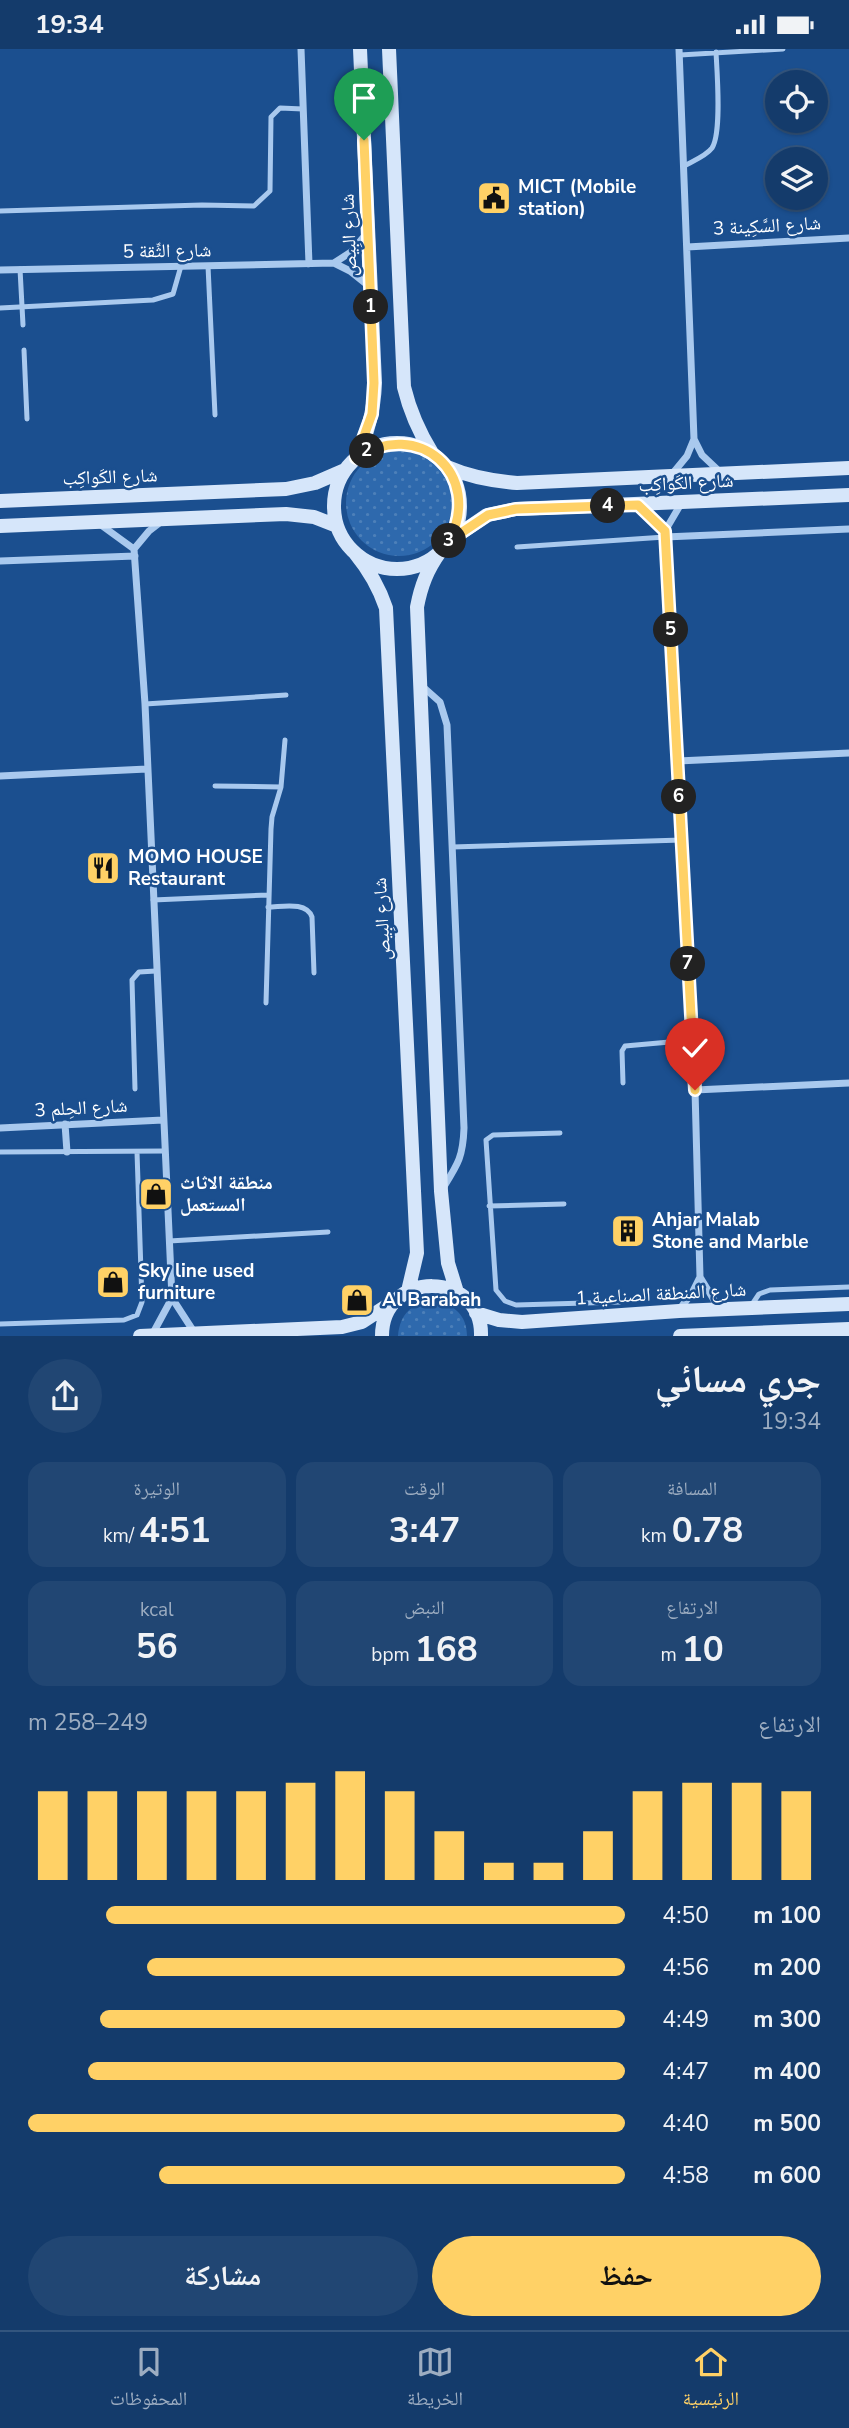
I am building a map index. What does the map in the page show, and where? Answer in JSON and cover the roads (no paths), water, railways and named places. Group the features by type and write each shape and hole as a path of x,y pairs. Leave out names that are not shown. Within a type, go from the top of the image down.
{"street":[{"path":"301,49 310,264"},
{"name":"شارع البِيص","path":"356,458 368,429 374,399 360,49"},
{"path":"389,49 404,387 419,433 455,481 460,512 456,527 430,566 421,586 417,607 441,1191 448,1263 457,1292"},
{"path":"679,52 694,439 702,455 725,475"},
{"path":"334,263 351,252 368,231"},
{"name":"شارع السَّكِينة 3","path":"687,247 849,238"},
{"path":"334,263 350,271 370,288"},
{"name":"شارع الثِّقة 5","path":"0,270 334,263"},
{"path":"667,477 678,469 694,439"},
{"path":"432,453 401,443 377,446 356,458 345,470 334,497 337,526 344,541 355,553 370,563 388,568 407,568 425,562 444,546"},
{"name":"شارع الكَواكِب","path":"447,467 494,482 517,483 849,468"},
{"name":"شارع الكَواكِب","path":"0,501 286,489 316,483 345,470"},
{"name":"شارع الكَواكِب","path":"444,546 488,515 516,509 849,495"},
{"path":"679,1311 700,1277 695,1090 665,534 682,502"},
{"path":"638,505 665,534 849,529"},
{"path":"0,526 286,514 314,517 337,526"},
{"path":"165,519 149,531 135,552 145,704 172,1298 195,1334"},
{"path":"97,523 135,552"},
{"path":"0,561 135,552"},
{"name":"شارع البِيص","path":"355,553 379,587 386,608 417,1253 408,1291"},
{"path":"420,684 440,702 447,725 464,1128 463,1151 441,1191"},
{"path":"678,761 849,753"},
{"path":"0,776 147,769"},
{"path":"695,1090 849,1083"},
{"name":"شارع الحِلم 3","path":"0,1128 163,1119"},
{"path":"65,1124 67,1152"},
{"path":"700,1277 720,1310"},
{"path":"140,1336 342,1327 362,1322 408,1291 424,1285 442,1286 457,1292 468,1301 476,1313 481,1336"},
{"path":"152,1335 172,1298"},
{"path":"382,1336 385,1316 394,1301"},
{"name":"شارع المنطقة الصناعية 1","path":"476,1313 499,1320 522,1322 679,1311 849,1304"},
{"path":"680,1336 783,1334 849,1329"}],"lane":[{"path":"679,52 783,49"},
{"path":"684,166 712,148 718,134 716,52"},
{"path":"0,211 254,206 270,191 271,117 281,108 303,109"},
{"path":"0,308 153,300 173,294 181,266"},
{"path":"208,266 215,415"},
{"path":"20,269 23,325"},
{"path":"24,351 27,419"},
{"path":"517,547 665,534"},
{"path":"145,704 286,695"},
{"path":"266,1003 272,817 281,787 285,740"},
{"path":"215,786 281,787"},
{"path":"452,847 682,840"},
{"path":"153,900 268,895"},
{"path":"268,907 303,907 309,910 312,917 314,973"},
{"path":"135,1089 132,980 139,972 156,971"},
{"path":"623,1083 622,1051 625,1045 692,1040"},
{"path":"559,1133 488,1137 485,1145 494,1283 505,1301 521,1305 620,1302"},
{"path":"0,1152 165,1151"},
{"path":"0,1324 124,1320 137,1315 142,1302 137,1152"},
{"path":"489,1206 564,1204"},
{"path":"169,1241 328,1232"},
{"path":"750,1308 759,1294 770,1290 849,1287"},
{"path":"499,1320 505,1301"}],"place":[{"name":"MICT (Mobile station)","path":"494,198"},
{"name":"MOMO HOUSE Restaurant","path":"103,868"},
{"name":"منطقة الاثاث المستعمل","path":"156,1194"},
{"name":"Ahjar Malab Stone and Marble","path":"628,1231"},
{"name":"Sky line used furniture","path":"113,1282"},
{"name":"Al Barabah","path":"357,1300"}]}
